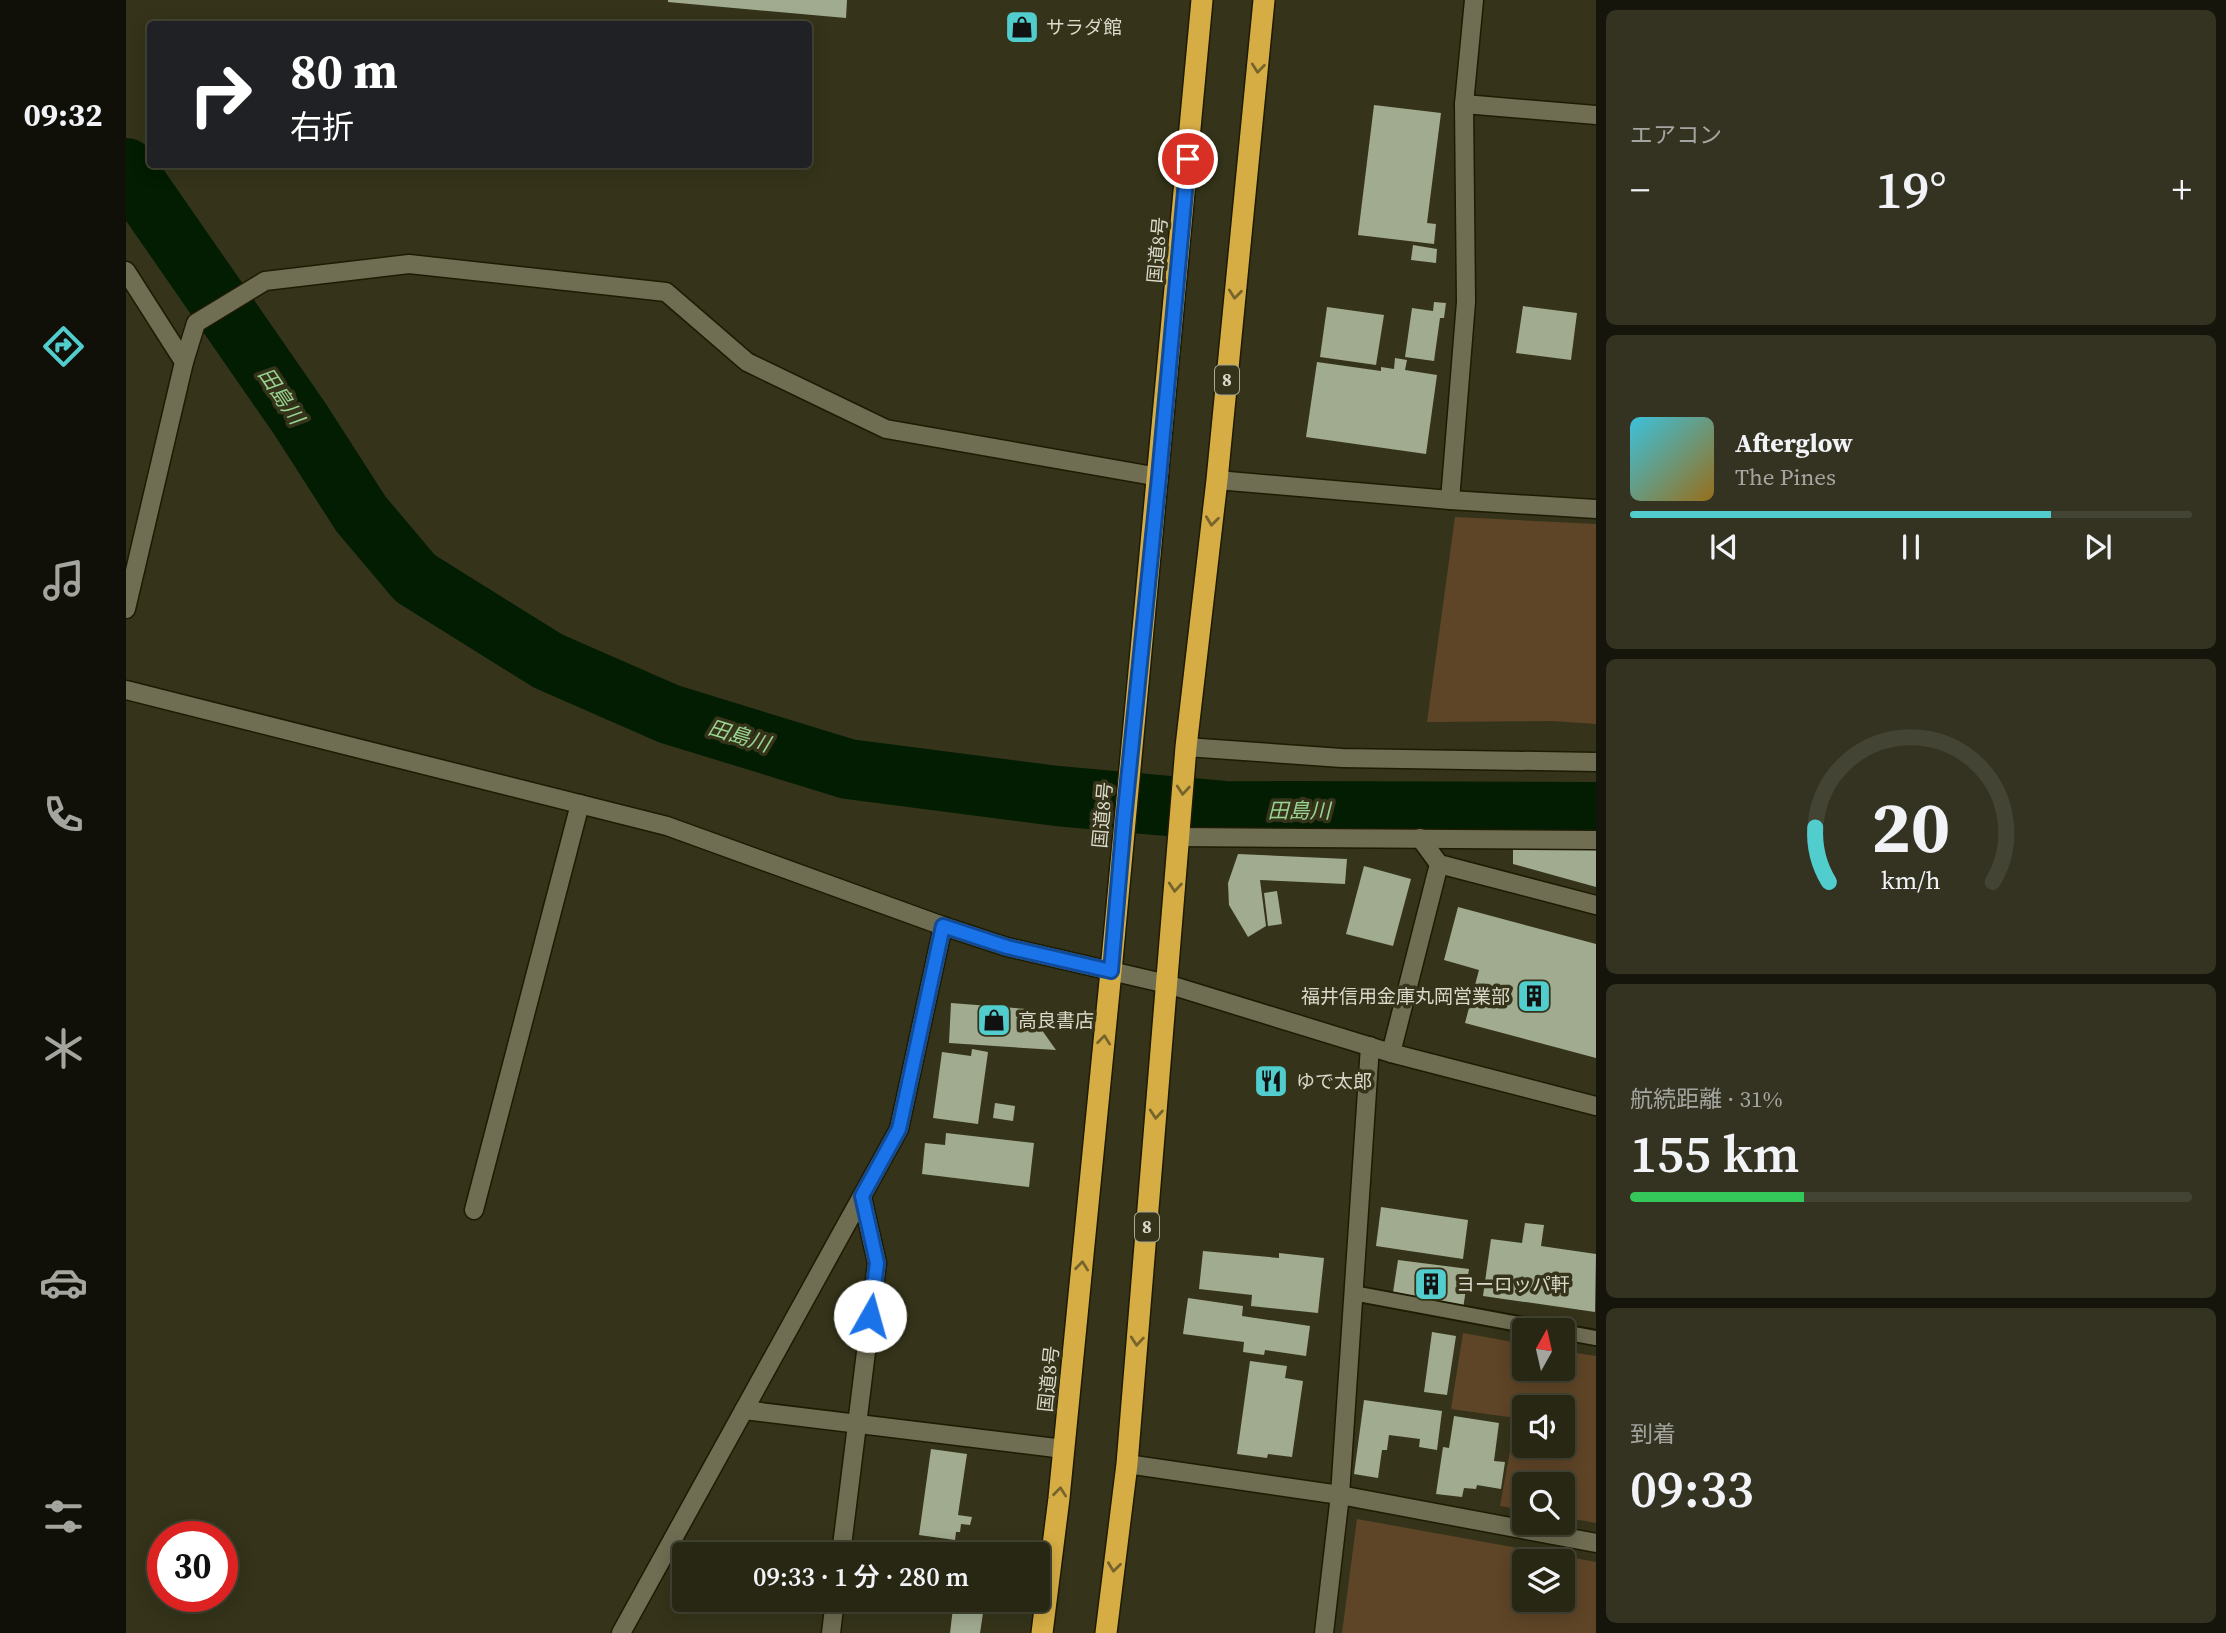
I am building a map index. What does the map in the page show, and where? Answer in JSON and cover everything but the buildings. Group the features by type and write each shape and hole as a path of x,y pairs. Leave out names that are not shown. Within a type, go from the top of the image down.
{"highway":[{"name":"国道8号","path":"1042,1633 1064,1449 1111,971 1202,0"},
{"name":"8","path":"1106,1633 1127,1464 1186,754 1217,480 1264,0"}],"street":[{"path":"1450,500 1466,302 1464,104 1474,0"},
{"path":"1464,104 1596,115"},
{"path":"126,609 184,362 197,323 265,281 409,264 666,292 747,362 886,429 1159,477"},
{"path":"126,271 184,362"},
{"path":"1217,480 1450,500 1596,509"},
{"path":"126,690 667,826 1007,947 1167,984 1391,1053 1596,1106"},
{"path":"1186,754 1596,762"},
{"path":"474,1210 580,804"},
{"path":"1180,828 1420,838 1596,840"},
{"path":"1420,838 1439,863 1596,905"},
{"path":"1391,1053 1439,863"},
{"path":"621,1633 899,1129 943,926"},
{"path":"1324,1633 1340,1495 1370,1046"},
{"path":"842,1542 877,1263 862,1196"},
{"path":"744,1410 1064,1449"},
{"path":"1127,1464 1340,1495 1596,1543"},
{"path":"831,1633 834,1612"}],"lane":[{"path":"1353,1293 1512,1323"},
{"path":"1575,1335 1596,1339"}],"shaded area":[{"path":"1455,517 1596,524 1596,724 1552,721 1427,722"},
{"path":"1463,1333 1512,1342 1512,1381 1575,1381 1575,1353 1596,1356 1596,1523 1575,1519 1575,1472 1512,1472 1512,1508 1500,1506 1512,1440 1512,1458 1575,1458 1575,1395 1512,1395 1512,1417 1451,1409"},
{"path":"1357,1519 1524,1549 1512,1549 1512,1612 1575,1612 1575,1558 1596,1562 1596,1633 1342,1633"}],"waterway":[{"name":"田島川","path":"126,168 300,419 361,514 415,578 548,661 669,714 848,769 1057,796 1224,811 1596,812"}],"place":[{"name":"サラダ館","path":"1022,27"},
{"name":"福井信用金庫丸岡営業部","path":"1534,996"},
{"name":"高良書店","path":"994,1020"},
{"name":"ゆで太郎","path":"1271,1081"},
{"name":"ヨーロッパ軒","path":"1431,1284"}],"route":[{"path":"870,1316 877,1263 862,1196 899,1129 943,926 1007,947 1111,971 1188,159"}]}
